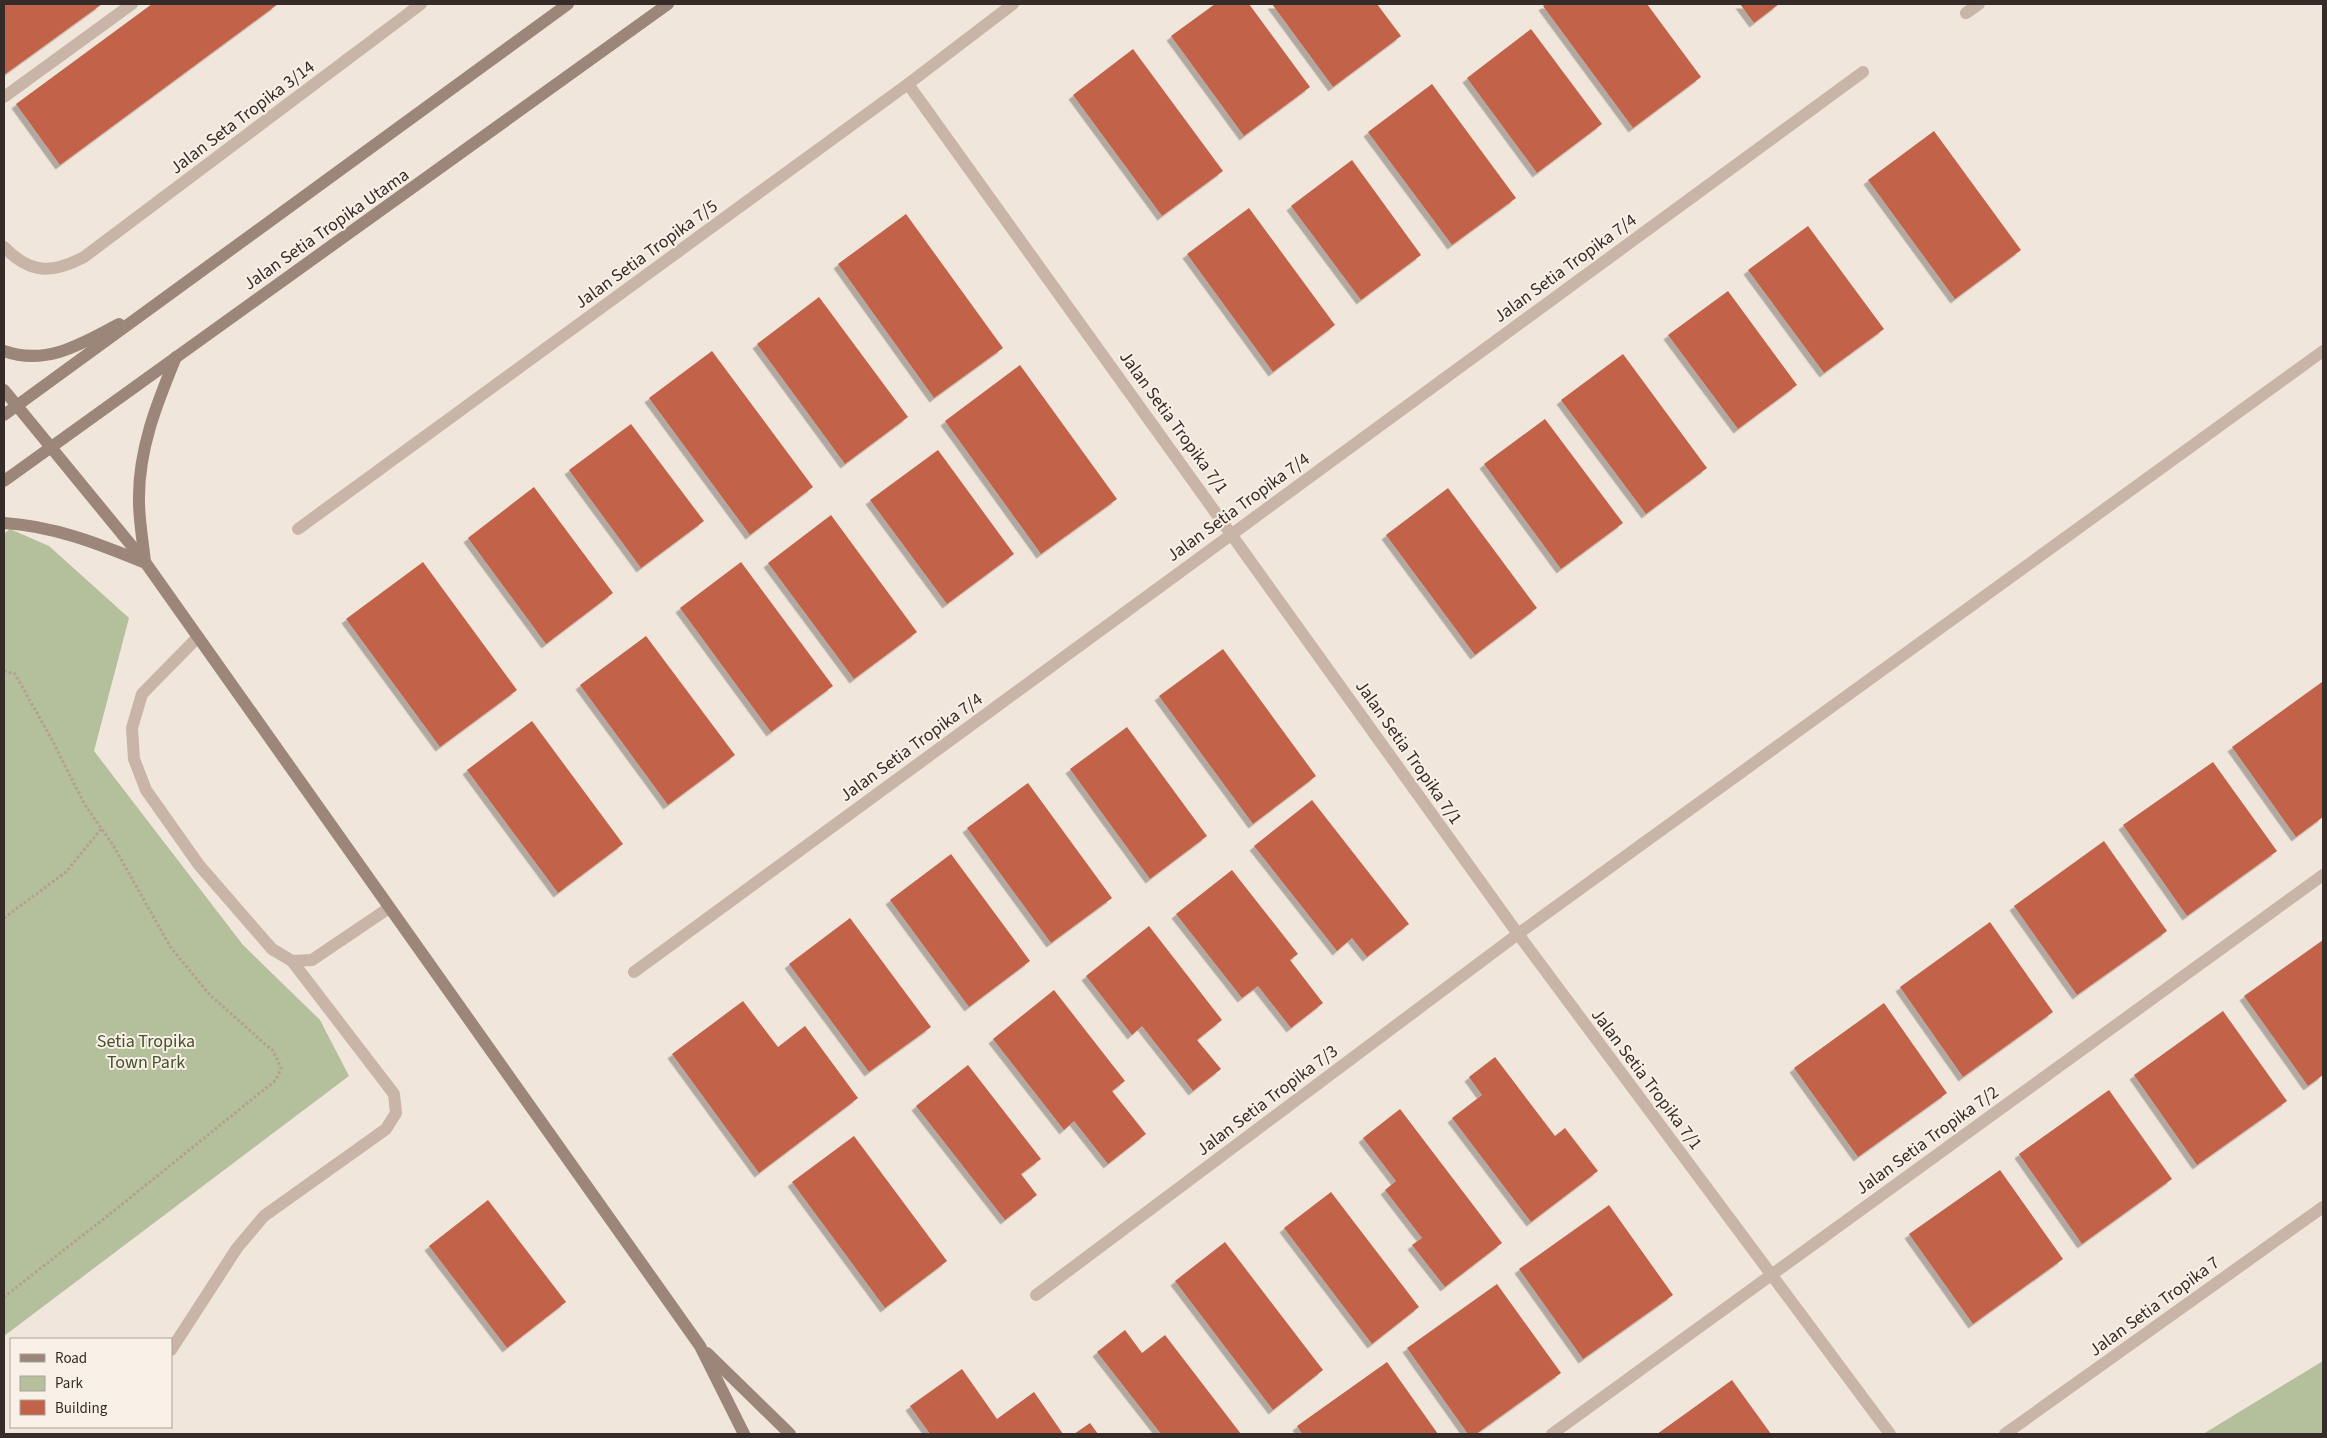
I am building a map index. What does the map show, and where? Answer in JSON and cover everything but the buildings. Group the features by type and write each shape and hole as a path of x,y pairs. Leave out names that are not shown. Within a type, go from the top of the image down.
{"main road":[{"name":"Jalan Setia Tropika Utama","path":"4,415 163,301 568,4"},
{"name":"Jalan Setia Tropika Utama","path":"4,481 668,4"},
{"path":"4,351 16,356 41,356 61,352 83,344 163,301"},
{"path":"145,562 139,501 142,456 154,410 176,356"},
{"path":"4,390 145,562 700,1346 744,1434"},
{"path":"4,522 51,529 88,540 145,562"},
{"path":"700,1346 790,1434"}],"street":[{"path":"4,97 132,4"},
{"name":"Jalan Seta Tropika 3/14","path":"4,247 20,262 36,269 54,269 70,265 84,257 421,4"},
{"name":"Jalan Setia Tropika 7/5","path":"298,529 908,84 1013,4"},
{"path":"1966,13 1978,4"},
{"name":"Jalan Setia Tropika 7/4","path":"634,972 1863,72"},
{"name":"Jalan Setia Tropika 7/1","path":"908,84 1518,934 1890,1434"},
{"name":"Jalan Setia Tropika 7/3","path":"1036,1295 1518,934 2323,351"},
{"path":"172,1348 237,1248 259,1221 386,1129 396,1113 394,1094 292,960 272,949 199,865 146,790 134,759 132,728 142,694 198,637"},
{"name":"Jalan Setia Tropika 7/2","path":"1552,1434 2323,875"},
{"path":"292,960 312,960 389,908"},
{"name":"Jalan Setia Tropika 7","path":"2005,1434 2323,1206"}],"path":[{"path":"4,671 15,674 51,738 85,805 102,829 171,948 210,995 273,1051 281,1068 276,1080 4,1297"},
{"path":"4,918 66,872 102,829"}],"green space":[{"name":"Setia Tropika Town Park","path":"10,529 49,546 129,618 94,751 243,945 320,1020 349,1076 4,1336 4,534"},
{"path":"2323,1361 2323,1434 2203,1434"}]}
